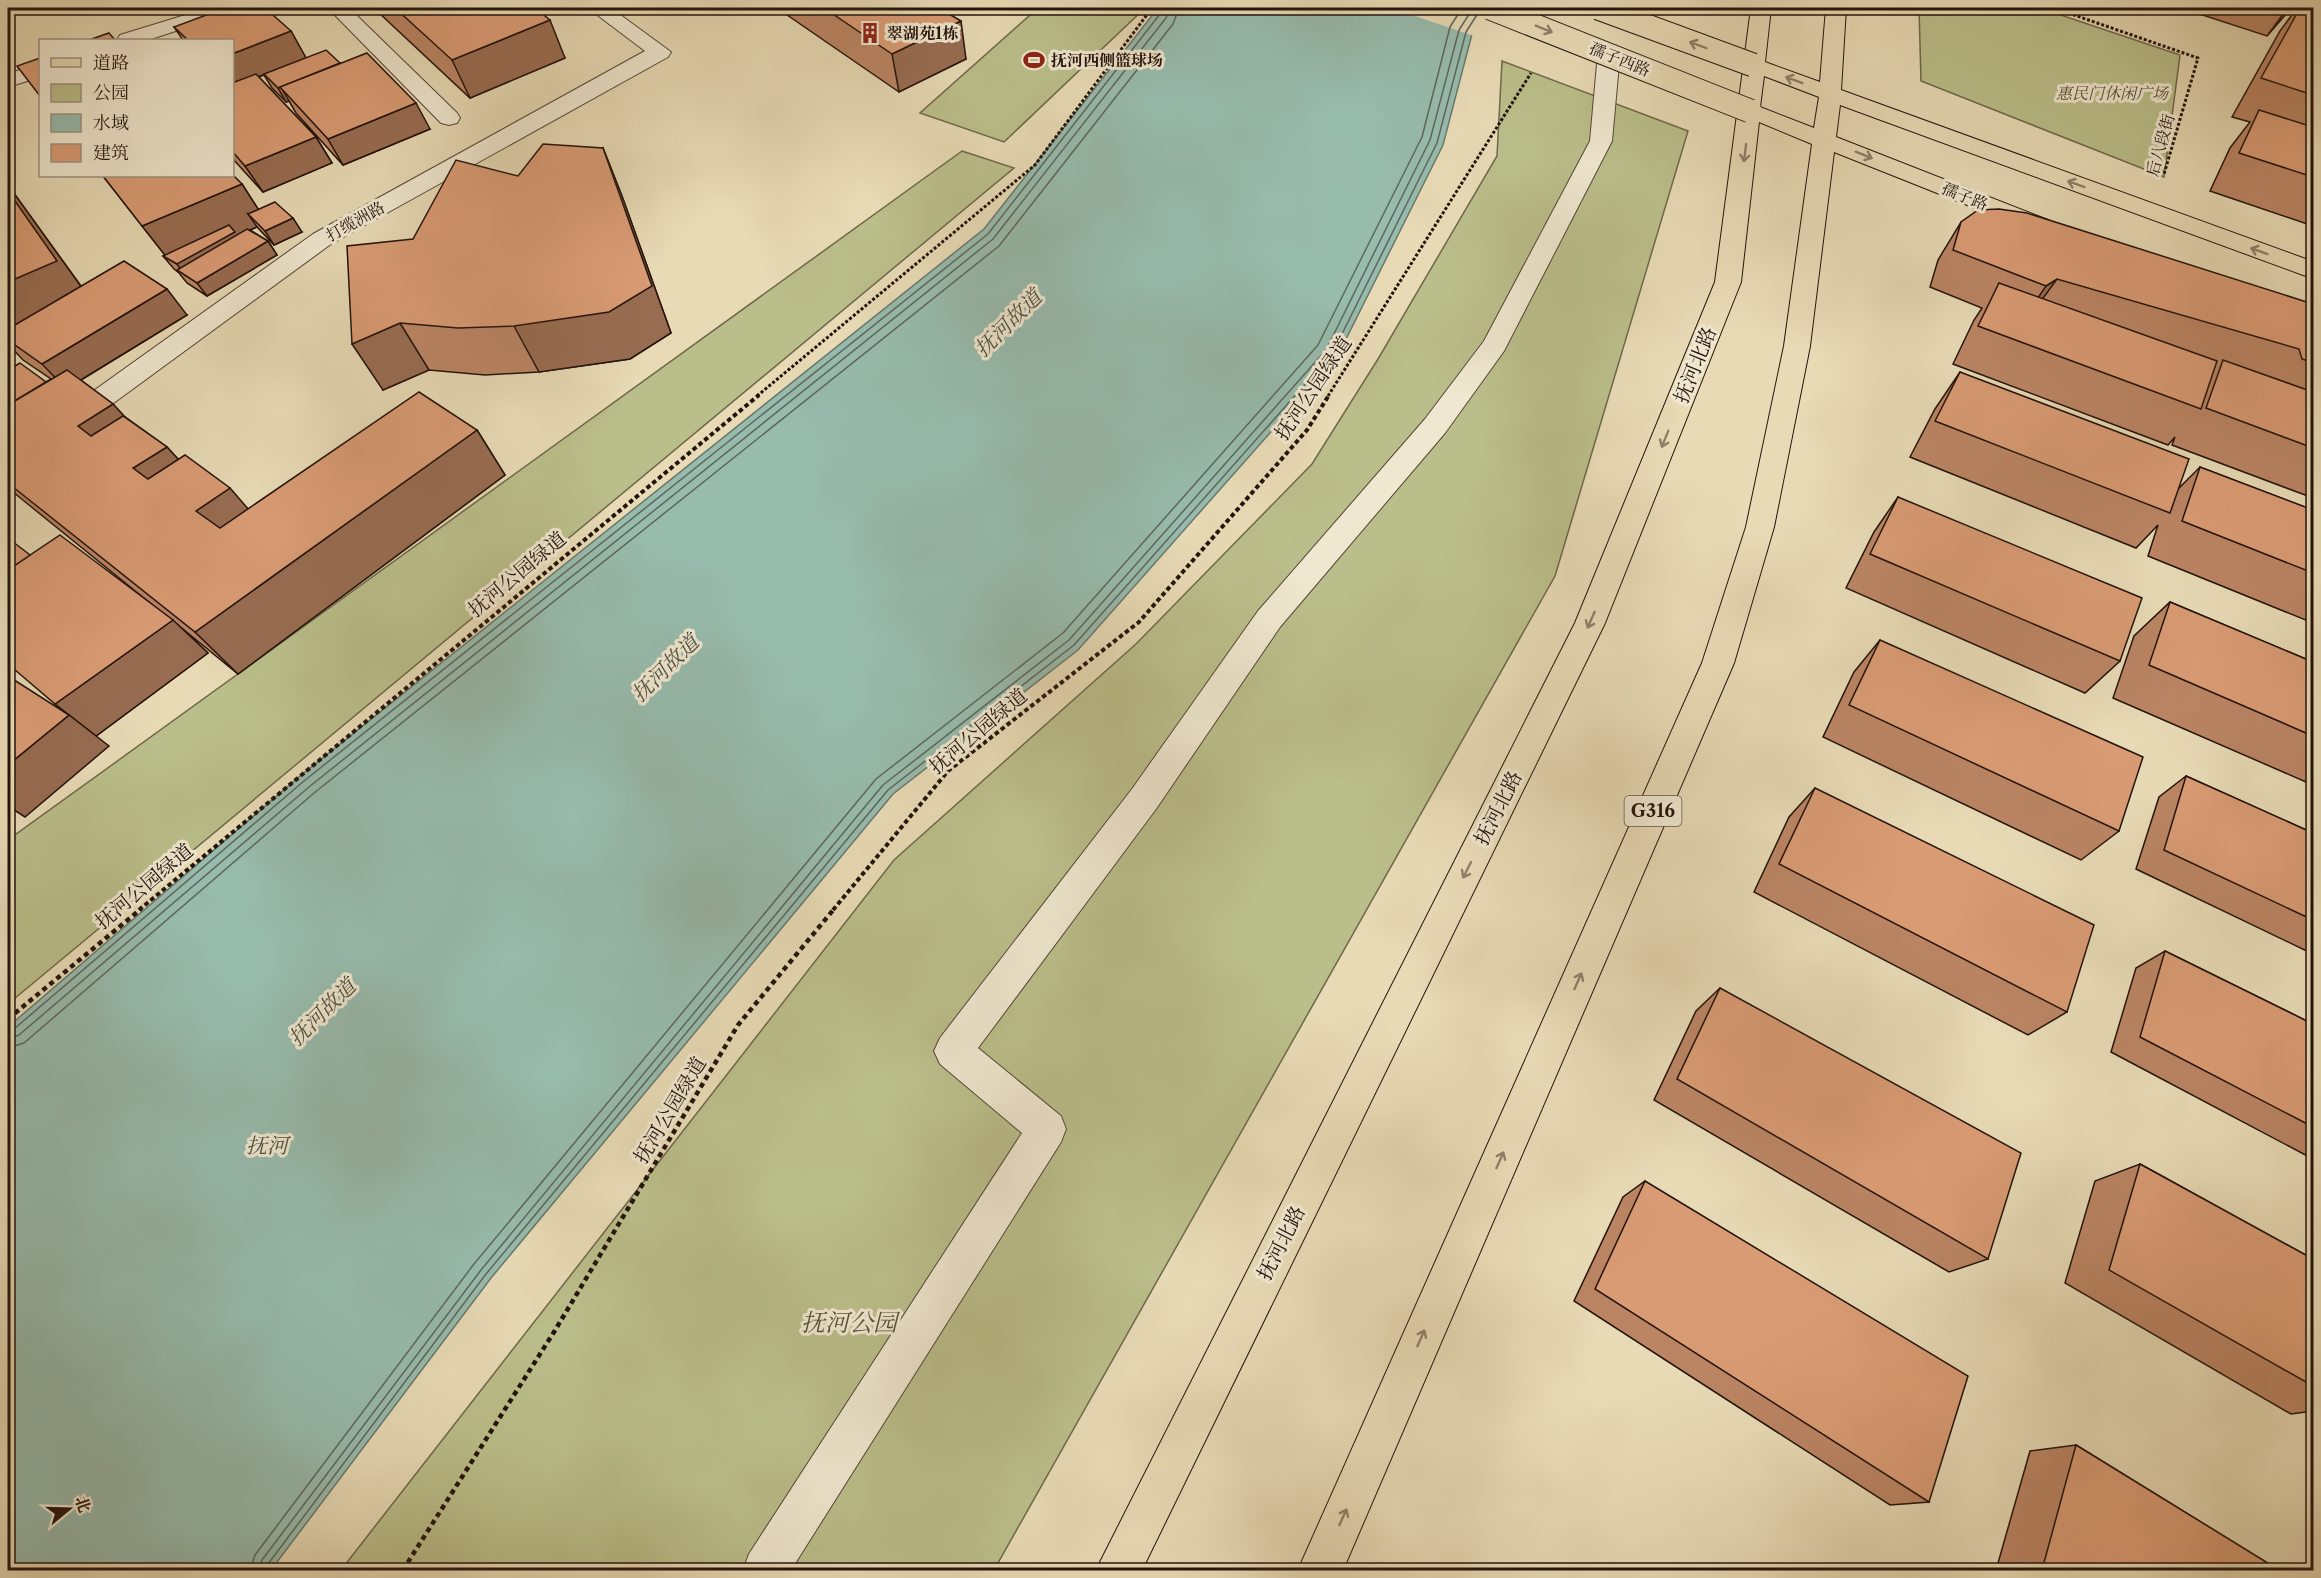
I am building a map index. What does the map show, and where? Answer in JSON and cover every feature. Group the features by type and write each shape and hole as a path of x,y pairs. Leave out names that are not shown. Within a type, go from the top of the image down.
{"main road":[{"name":"孺子西路","path":"1490,8 1750,111"},
{"path":"1598,8 2313,272"},
{"name":"抚河北路","path":"1118,1570 1590,623 1728,282 1761,8"},
{"name":"G316","path":"1320,1570 1718,663 1760,527 1797,346 1830,94 1836,8"},
{"name":"孺子路","path":"1750,111 2062,234"}],"street":[{"path":"131,39 227,8"},
{"path":"338,8 449,118"},
{"name":"打缆洲路","path":"8,466 322,239 660,52 598,8"},
{"path":"765,1570 1047,1130 952,1051 1144,799 1269,619 1435,426 1495,345 1601,141 1608,64"},
{"path":"8,81 39,70"}],"path":[{"name":"抚河公园绿道","path":"8,1019 1035,165 1152,8"},
{"name":"后八段街","path":"2054,8 2198,58 2153,213"},
{"name":"抚河公园绿道","path":"403,1570 554,1332 738,1025 948,771 1139,622 1307,430 1534,68"}],"green space":[{"name":"抚河西侧篮球场","path":"1038,8 1145,8 1004,142 920,113"},
{"name":"惠民门休闲广场","path":"1919,8 2040,8 2180,55 2164,177 1921,81"},
{"name":"抚河公园","path":"1502,61 1688,131 1555,576 994,1570 341,1570 894,860 1136,644 1312,464 1378,359 1497,156"},
{"path":"962,151 1014,168 8,1004 8,840"}],"water":[{"name":"抚河","path":"1158,8 1489,8 1472,34 1443,145 1337,357 1078,650 893,794 491,1278 271,1570 8,1570 8,1027 300,776 984,229"}],"pier":[{"path":"1391,8 1492,8 1474,36"}],"building":[{"path":"225,8 265,8 291,31 234,53 234,39 187,39 174,27"},
{"path":"395,8 535,8 550,20 452,60"},
{"path":"824,8 939,8 961,21 892,54"},
{"path":"2300,8 2313,8 2313,95 2261,78"},
{"path":"109,33 114,39 92,39"},
{"path":"326,50 340,63 278,88 264,74"},
{"path":"367,53 416,103 328,139 280,87"},
{"path":"39,58 39,95 17,66"},
{"path":"256,74 316,137 245,166 234,153 234,82"},
{"path":"2259,110 2313,127 2313,177 2239,153"},
{"path":"543,144 603,148 652,286 609,312 514,326 458,328 400,323 352,344 347,246 413,239 456,160 518,176"},
{"path":"234,176 242,184 142,226 104,177"},
{"path":"8,191 57,261 8,282"},
{"path":"275,202 293,218 265,231 248,214"},
{"path":"1999,209 2027,213 2313,304 2313,363 2302,359 2299,349 2057,279 2046,286 1953,250 1961,222 1978,210"},
{"path":"229,225 235,232 177,264 163,256"},
{"path":"247,229 268,241 197,283 177,270"},
{"path":"124,261 167,289 42,364 8,340 8,329"},
{"path":"1999,283 2217,361 2201,409 1978,326"},
{"path":"2223,360 2313,392 2313,448 2206,408"},
{"path":"20,363 46,382 8,405 8,370"},
{"path":"67,370 113,404 78,426 91,436 123,416 167,447 133,468 148,479 185,455 230,488 196,511 220,528 419,392 477,430 195,632 8,483 8,405"},
{"path":"1960,372 2189,459 2170,513 1935,421"},
{"path":"2200,467 2313,510 2313,573 2182,521"},
{"path":"1898,497 2142,598 2120,661 1870,554"},
{"path":"60,535 173,620 55,704 8,664 8,570"},
{"path":"8,538 30,555 8,570"},
{"path":"2170,602 2313,662 2313,736 2149,665"},
{"path":"1880,640 2143,757 2119,831 1849,705"},
{"path":"8,676 69,715 8,765"},
{"path":"2186,776 2313,833 2313,920 2164,850"},
{"path":"1815,788 2094,925 2067,1012 1779,864"},
{"path":"2165,951 2313,1024 2313,1127 2140,1037"},
{"path":"1720,988 2021,1153 1988,1259 1677,1079"},
{"path":"2140,1164 2313,1259 2313,1386 2109,1270"},
{"path":"1645,1181 1968,1376 1929,1502 1595,1289"},
{"path":"2076,1445 2279,1570 2042,1570"}],"place":[{"name":"翠湖苑1栋","path":"870,33"},
{"name":"抚河西侧篮球场","path":"1034,60"}],"water label":[{"name":"抚河故道","path":"1008,323"},
{"name":"抚河故道","path":"665,668"},
{"name":"抚河故道","path":"322,1012"}]}
